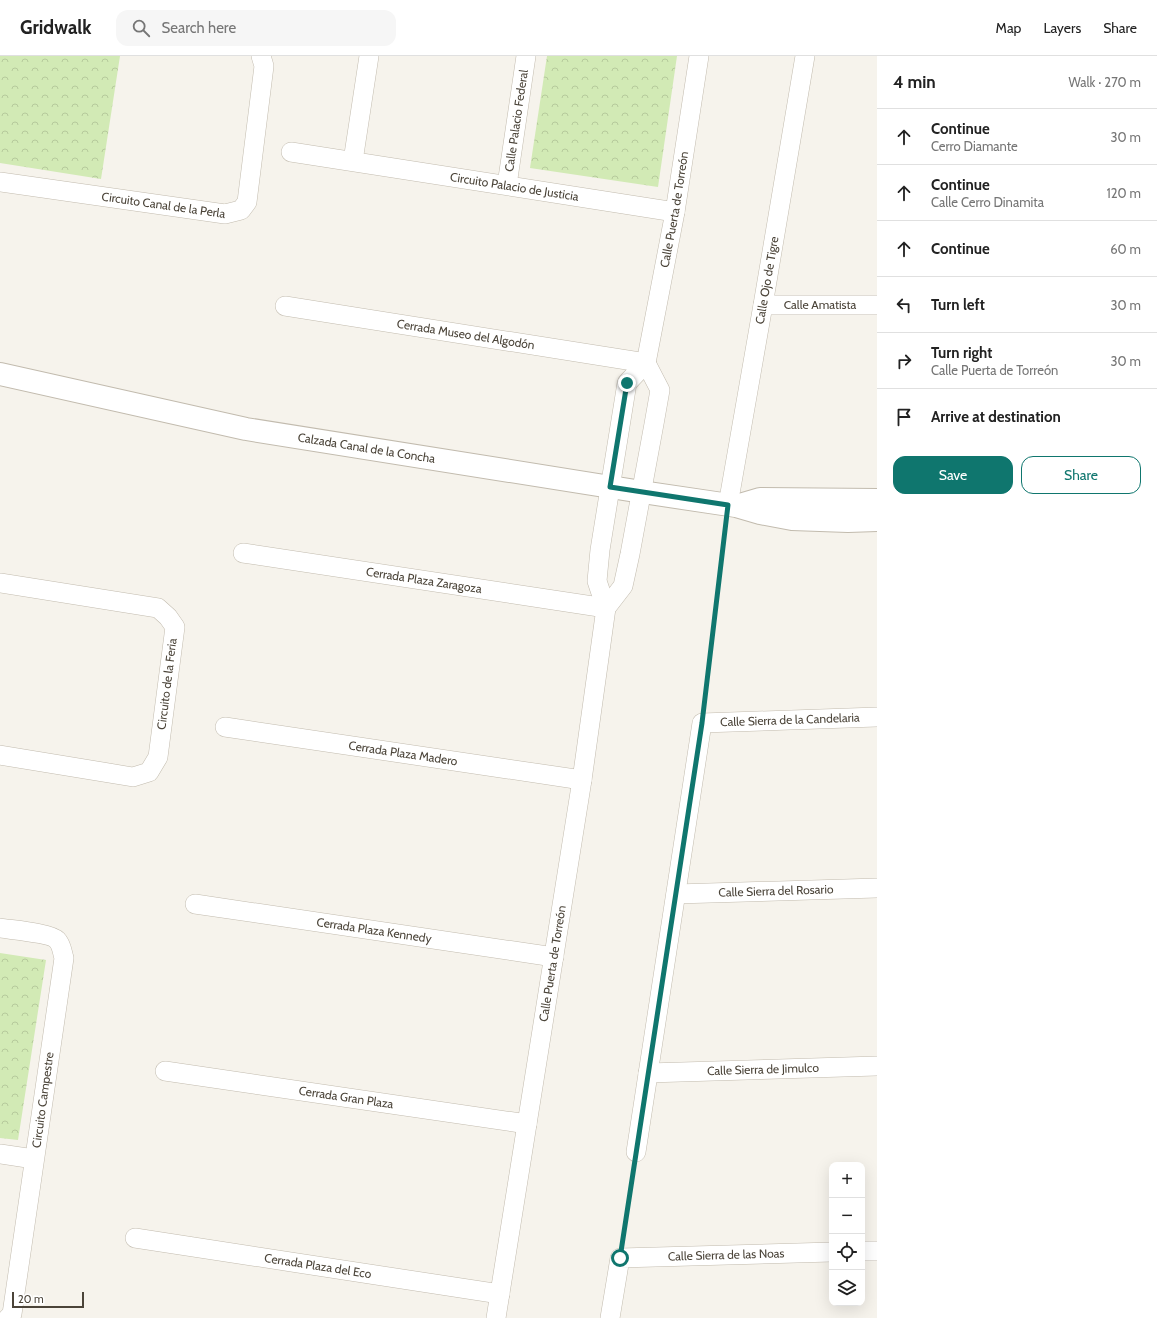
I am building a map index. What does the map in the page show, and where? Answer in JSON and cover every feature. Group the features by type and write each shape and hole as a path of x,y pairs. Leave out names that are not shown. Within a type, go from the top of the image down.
{"street":[{"name":"Circuito Canal de la Perla","path":"0,182 225,214 241,210 247,202 264,66 261,56"},
{"path":"353,161 369,56"},
{"name":"Calle Palacio Federal","path":"507,185 526,56"},
{"name":"Calle Puerta de Torreón","path":"496,1318 582,780 606,608 597,581 600,550 610,487 627,383 646,363 675,212 699,56"},
{"name":"Calle Ojo de Tigre","path":"732,506 763,305 805,56"},
{"name":"Circuito Palacio de Justicia","path":"291,152 675,212"},
{"name":"Calle Amatista","path":"763,305 877,304"},
{"name":"Cerrada Museo del Algodón","path":"285,306 646,363"},
{"name":"Calle Puerta de Torreón","path":"606,608 623,586 642,492 660,390 646,363"},
{"name":"Calzada Canal de la Concha","path":"0,374 246,429 732,506 792,519 848,521 877,520"},
{"name":"Calzada Canal de la Concha","path":"732,506 760,499 877,500"},
{"name":"Cerrada Plaza Zaragoza","path":"243,554 606,608"},
{"name":"Circuito de la Feria","path":"0,582 158,608 168,617 175,627 158,757 149,772 133,777 0,755"},
{"name":"Calle Sierra de la Candelaria","path":"702,723 877,717"},
{"path":"636,1152 702,723"},
{"name":"Cerrada Plaza Madero","path":"225,727 582,780"},
{"name":"Calle Sierra del Rosario","path":"676,894 877,888"},
{"name":"Cerrada Plaza Kennedy","path":"195,904 554,957"},
{"name":"Circuito Campestre","path":"0,928 49,936 57,940 61,946 64,958 12,1314 8,1318"},
{"name":"Calle Sierra de Jimulco","path":"648,1073 877,1066"},
{"name":"Cerrada Gran Plaza","path":"165,1071 527,1124"},
{"path":"0,1154 34,1159"},
{"name":"Cerrada Plaza del Eco","path":"136,1238 500,1294"},
{"path":"865,1252 877,1251"},
{"name":"Calle Sierra de las Noas","path":"620,1258 829,1252"},
{"path":"610,1318 620,1258"}],"path":[{"path":"702,723 732,506"},
{"path":"620,1258 636,1152"}],"green space":[{"path":"0,56 120,56 101,179 0,163"},
{"path":"547,56 677,56 658,187 530,168"},
{"path":"0,953 46,960 18,1140 0,1138"}],"route":[{"path":"620,1258 702,723 728,505 610,487 627,383"}]}
